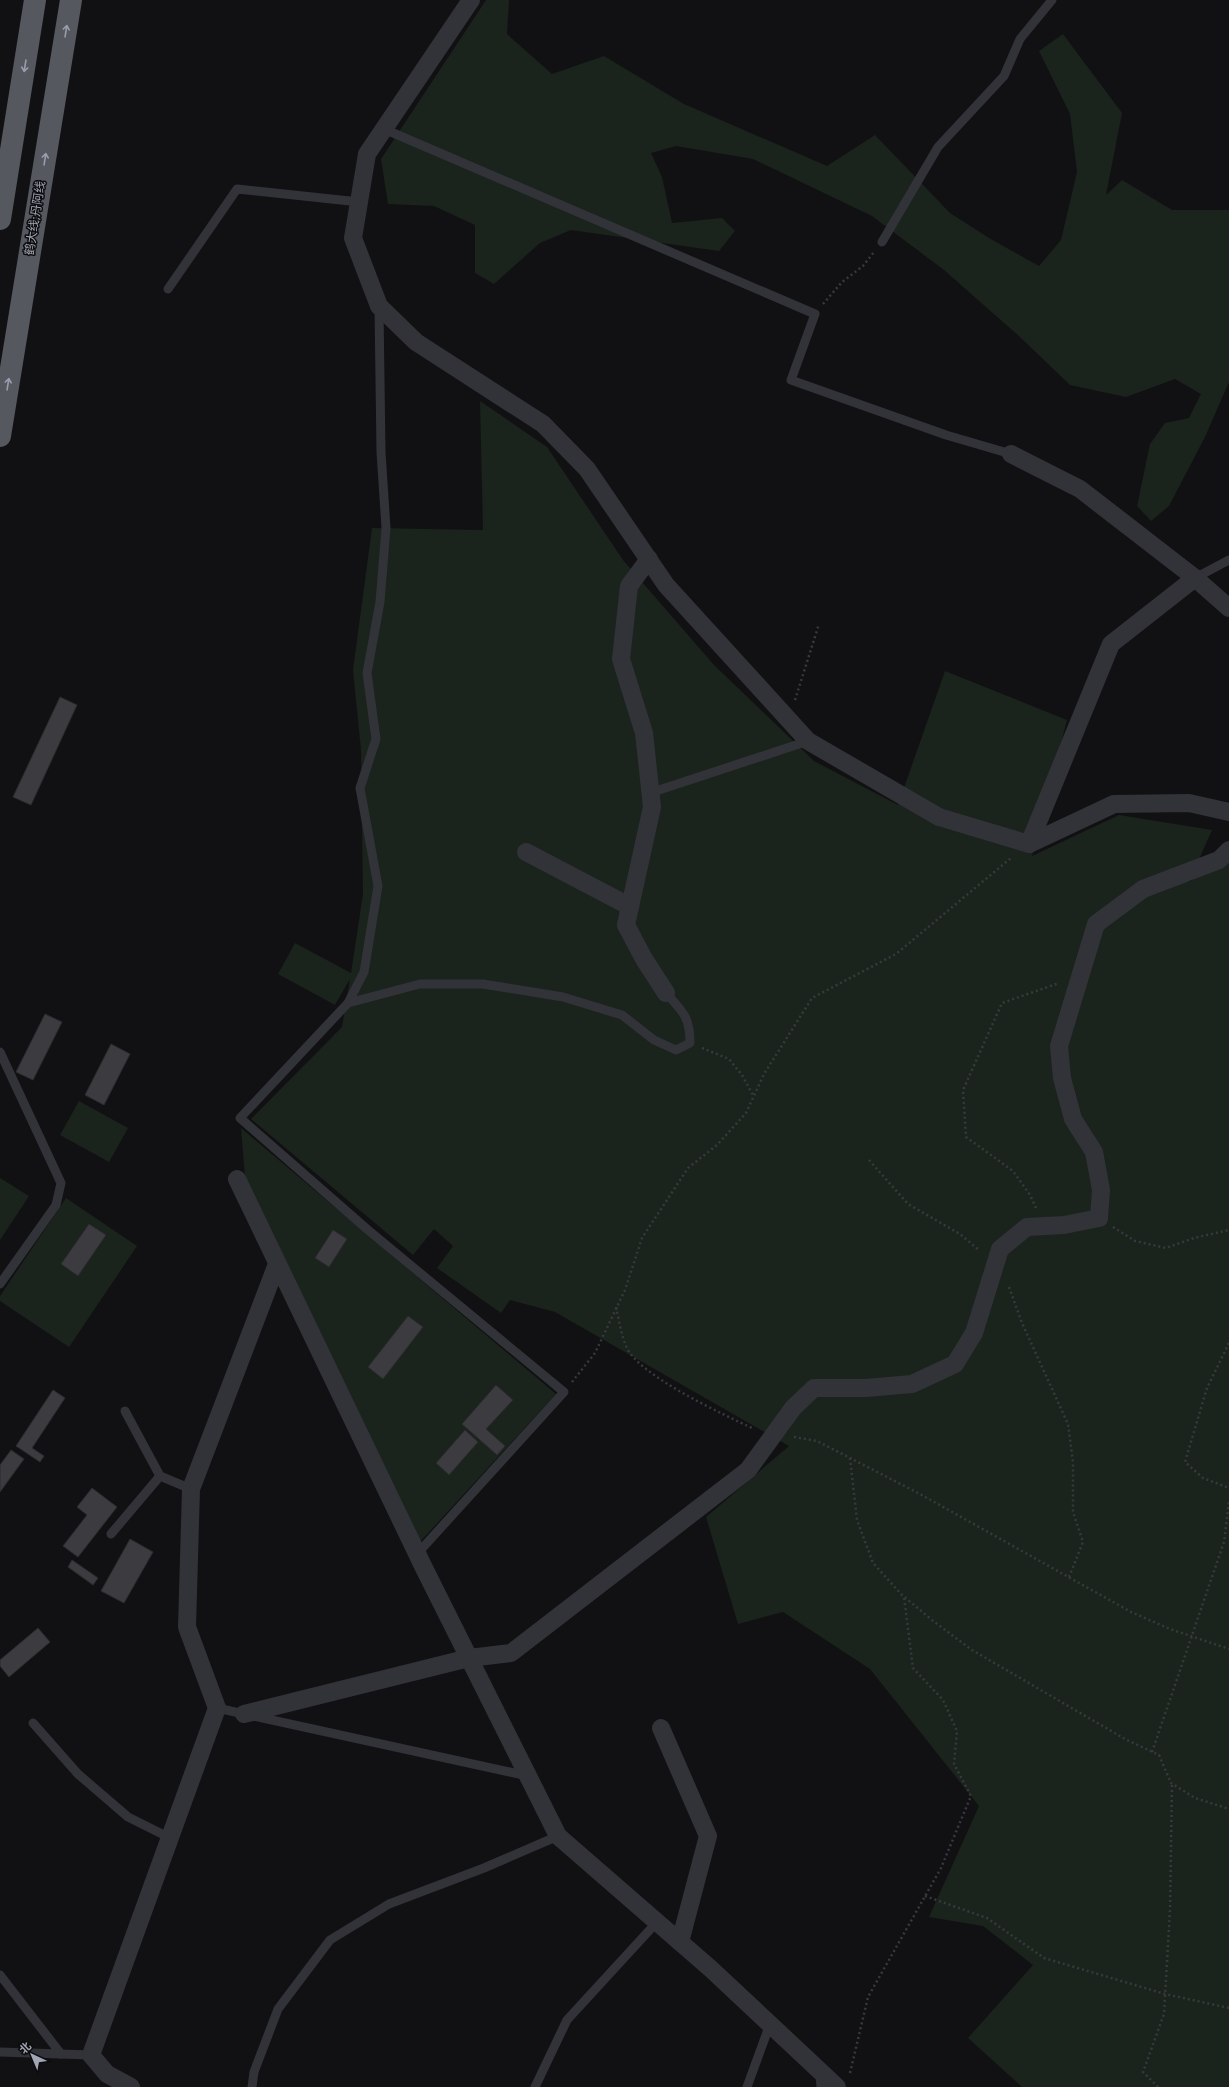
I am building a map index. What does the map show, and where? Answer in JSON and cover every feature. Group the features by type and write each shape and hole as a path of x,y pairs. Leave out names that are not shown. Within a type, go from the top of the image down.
{"highway":[{"path":"0,219 35,0"},
{"name":"鹤大线;丹阿线","path":"0,436 71,0"}],"street":[{"path":"471,0 367,154 353,238 379,306 416,342 543,424 587,469 666,585 808,741 939,817 1028,844 1114,804 1189,803 1229,812"},
{"path":"1011,454 1080,489 1195,578 1229,608"},
{"path":"649,559 629,586 621,659 644,733 652,807 626,925 644,958 666,993"},
{"path":"1028,844 1111,644 1195,578"},
{"path":"244,1714 469,1658 511,1653 748,1470 776,1434 793,1408 814,1388 866,1388 912,1384 955,1364 974,1333 1000,1249 1027,1227 1064,1225 1099,1218 1101,1190 1094,1152 1073,1119 1062,1078 1058,1046 1096,924 1143,889 1219,860 1229,850"},
{"path":"526,852 629,906"},
{"path":"237,1179 418,1554 558,1836 680,1942 770,2024 820,2079 843,2083"},
{"path":"131,2087 107,2074 91,2055 218,1708 188,1627 191,1489 278,1264"},
{"path":"661,1728 708,1836 680,1942"}],"lane":[{"path":"882,242 938,147 1004,76 1020,39 1052,0"},
{"path":"384,129 815,314 791,380 946,435 1011,454"},
{"path":"168,288 237,189 359,202"},
{"path":"379,306 381,452 386,528 380,602 367,673 376,739 360,788 378,886 364,972 348,1003 240,1118 368,1230 564,1392 418,1554"},
{"path":"1195,578 1229,560"},
{"path":"650,793 808,741"},
{"path":"348,1003 420,984 483,984 563,997 622,1015 654,1040 676,1050 690,1043 690,1025 681,1010 666,993"},
{"path":"0,1052 61,1183 56,1205 0,1284"},
{"path":"125,1411 160,1476 191,1489"},
{"path":"111,1534 160,1476"},
{"path":"218,1708 528,1776"},
{"path":"33,1723 78,1774 128,1817 170,1838"},
{"path":"252,2087 254,2072 278,2009 330,1940 389,1904 484,1868 558,1836"},
{"path":"535,2087 567,2020 657,1922"},
{"path":"0,1975 61,2054"},
{"path":"747,2087 770,2024"},
{"path":"0,2052 91,2055"}],"path":[{"path":"815,314 842,282 863,266 882,242"},
{"path":"789,719 819,624"},
{"path":"564,1392 595,1352 625,1290 642,1238 688,1168 717,1145 746,1113 764,1074 812,998 896,954 1028,844"},
{"path":"1043,1226 1030,1195 1013,1170 966,1137 963,1090 1002,1003 1080,975"},
{"path":"690,1043 729,1059 742,1075 754,1097"},
{"path":"869,1160 908,1204 960,1234 995,1264 1005,1276 1022,1323 1068,1424 1073,1462 1073,1512 1083,1542 1069,1577"},
{"path":"1099,1218 1135,1241 1166,1248 1194,1238 1229,1230"},
{"path":"616,1308 626,1348 646,1370 718,1412 756,1430 817,1441 927,1498 1131,1612 1191,1636 1229,1649"},
{"path":"1229,1343 1207,1388 1185,1462 1203,1478 1229,1488"},
{"path":"850,1458 857,1520 873,1563 904,1596 932,1620 972,1650 1125,1739 1159,1755 1172,1784 1170,1910 1164,2014 1143,2072 1158,2087"},
{"path":"1152,1752 1224,1542 1229,1502"},
{"path":"843,2083 868,1997 941,1868 971,1796 954,1764 957,1732 943,1700 913,1668 904,1596"},
{"path":"1172,1784 1195,1798 1229,1809"},
{"path":"925,1896 987,1918 1044,1958 1165,1994 1229,2008"}],"shaded area":[{"path":"486,0 509,0 507,34 552,74 604,56 684,104 827,166 875,135 950,213 989,238 1039,266 1061,240 1077,172 1070,114 1039,51 1063,34 1122,113 1106,195 1122,180 1172,210 1229,210 1229,382 1205,437 1169,506 1151,521 1137,506 1150,444 1165,423 1189,418 1201,394 1175,379 1126,397 1070,385 1020,337 944,270 872,216 753,159 676,146 651,153 662,177 672,223 722,218 735,231 719,251 571,230 540,243 494,284 475,273 475,225 434,206 388,204 381,159"},
{"path":"480,401 547,447 623,560 714,665 814,761 898,805 945,671 1067,720 1032,856 1119,815 1212,830 1189,882 1229,858 1229,2087 1022,2087 968,2038 1033,1965 983,1926 929,1917 979,1806 870,1669 783,1612 738,1624 706,1517 789,1446 555,1312 510,1300 501,1313 437,1268 453,1246 434,1229 413,1255 251,1119 342,1027 350,979 335,1005 278,974 295,943 351,973 363,894 361,750 353,670 372,528 483,530"},
{"path":"79,1101 128,1128 109,1162 60,1135"},
{"path":"241,1128 556,1394 419,1543 245,1177"},
{"path":"0,1178 29,1196 0,1240"},
{"path":"66,1198 137,1246 69,1347 0,1301 0,1296"}],"building":[{"path":"60,697 77,705 31,805 13,797"},
{"path":"45,1014 62,1022 33,1080 16,1072"},
{"path":"111,1044 130,1054 104,1105 85,1095"},
{"path":"89,1224 106,1235 78,1276 61,1264"},
{"path":"333,1230 347,1239 329,1267 315,1258"},
{"path":"408,1316 423,1327 383,1379 368,1367"},
{"path":"496,1385 513,1400 486,1429 505,1446 497,1455 462,1424"},
{"path":"53,1390 65,1398 32,1448 44,1456 40,1462 16,1446"},
{"path":"465,1430 478,1442 449,1475 436,1463"},
{"path":"11,1450 24,1459 0,1492 0,1465"},
{"path":"92,1488 117,1507 78,1557 63,1546 87,1515 77,1507"},
{"path":"130,1539 153,1552 124,1603 101,1591"},
{"path":"72,1560 98,1578 93,1585 68,1567"},
{"path":"38,1628 50,1642 9,1677 0,1666 0,1660"}]}
